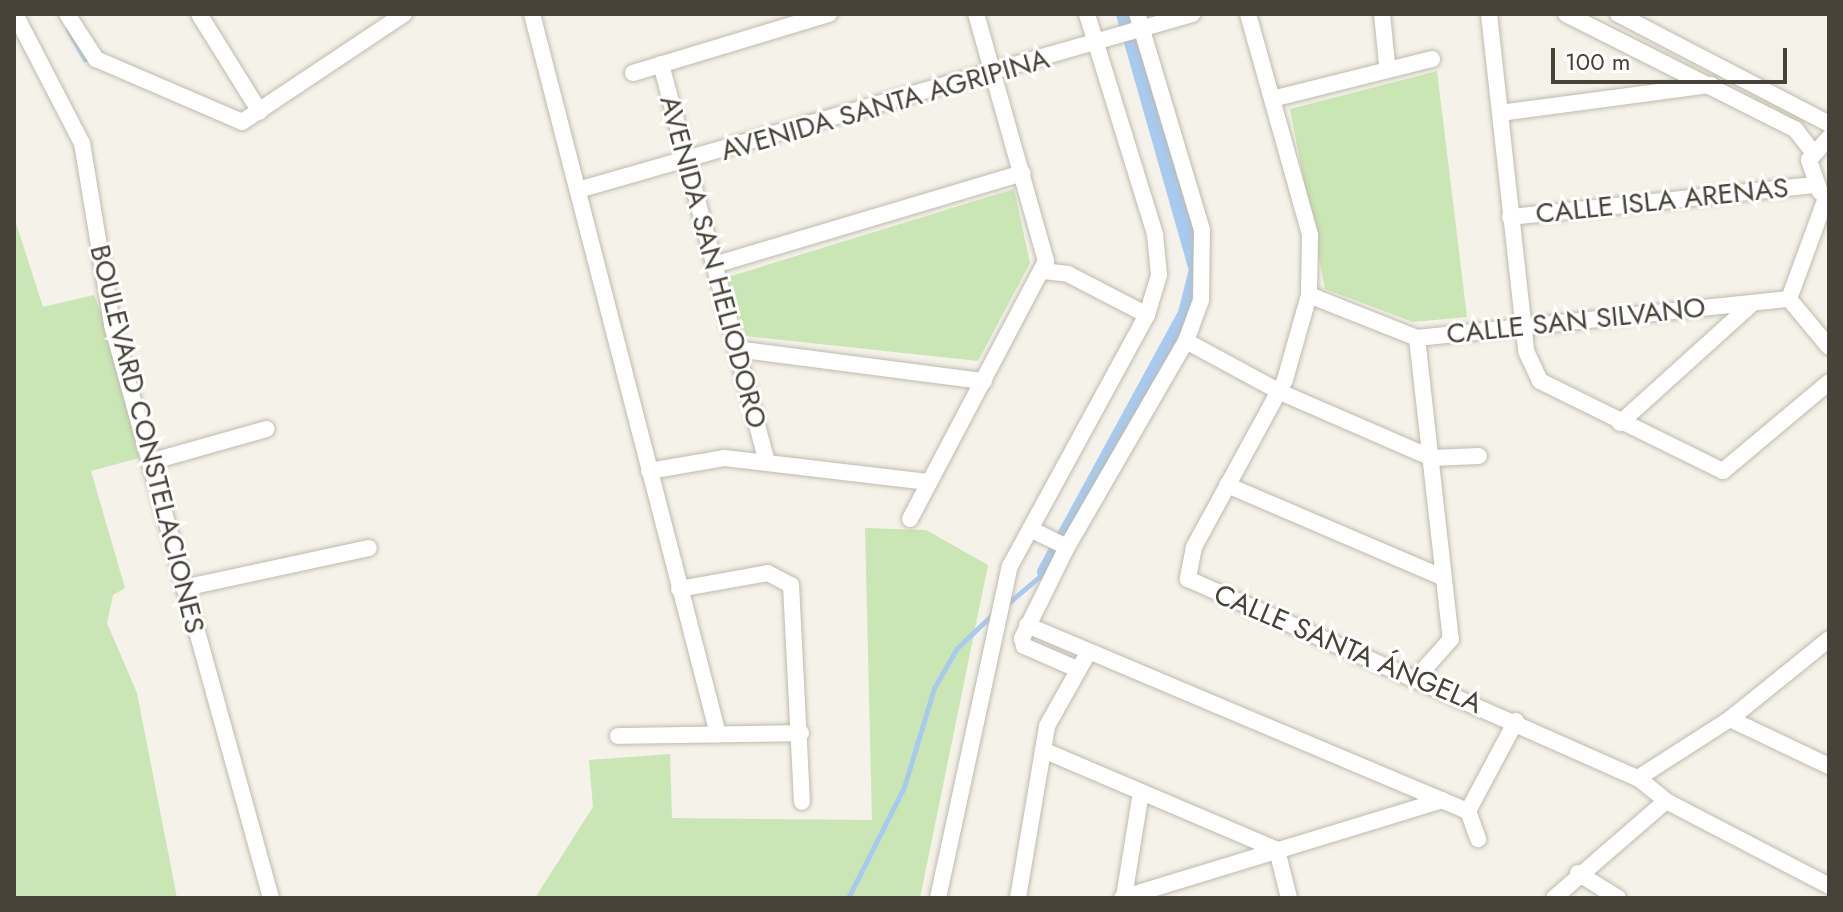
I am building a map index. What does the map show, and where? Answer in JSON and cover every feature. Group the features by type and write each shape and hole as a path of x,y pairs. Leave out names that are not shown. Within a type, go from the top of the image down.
{"street":[{"name":"BOULEVARD CONSTELACIONES","path":"15,14 82,143 103,288 271,898"},
{"path":"67,14 90,53 215,115 242,122 404,14"},
{"path":"199,14 260,112"},
{"path":"532,14 718,734"},
{"path":"633,73 786,20 829,14"},
{"path":"910,519 1044,271 1044,241 976,14"},
{"path":"938,898 1010,566 1147,315 1159,254 1103,42 1087,14"},
{"name":"AVENIDA SANTA AGRIPINA","path":"578,190 687,162 1103,42 1137,25 1192,14"},
{"path":"1248,14 1310,235 1309,295 1280,392 1227,485 1444,578"},
{"path":"1382,14 1387,64"},
{"path":"1489,14 1523,325 1540,381 1620,423 1732,469 1829,382"},
{"path":"1566,14 1795,129 1812,151 1813,185 1828,196 1789,299 1829,347"},
{"path":"1618,14 1829,124"},
{"path":"1077,669 1024,646 1027,625 1067,547 1186,341 1204,284 1202,230 1137,25"},
{"path":"1272,99 1387,64 1432,59"},
{"name":"AVENIDA SAN HELIODORO","path":"661,64 766,460"},
{"path":"1500,113 1712,85 1726,69"},
{"path":"1812,151 1829,138"},
{"path":"714,265 1023,173"},
{"name":"CALLE ISLA ARENAS","path":"1510,217 1813,185"},
{"path":"1044,271 1068,274 1147,315"},
{"name":"CALLE SAN SILVANO","path":"1309,295 1417,338 1789,299"},
{"path":"1620,423 1753,303"},
{"path":"1417,338 1451,639 1418,676"},
{"path":"1186,341 1280,392 1432,458 1479,456"},
{"path":"736,349 984,381"},
{"path":"153,461 267,429"},
{"path":"649,471 724,458 766,460 929,482"},
{"name":"CALLE SANTA ÁNGELA","path":"1227,485 1194,547 1187,571 1194,585 1497,711 1638,778 1666,801 1829,886"},
{"path":"1030,529 1067,547"},
{"path":"184,588 369,548"},
{"path":"679,589 785,576 797,595 802,802"},
{"path":"1027,625 1468,811 1478,839"},
{"path":"1638,778 1730,719 1829,639"},
{"path":"1018,898 1043,750 1077,669 1088,653"},
{"path":"1730,719 1829,766"},
{"path":"1468,811 1516,721"},
{"path":"618,736 801,733"},
{"path":"1043,750 1277,850"},
{"path":"1141,792 1123,898 1442,800"},
{"path":"1554,898 1578,873 1666,801"},
{"path":"1277,850 1289,898"},
{"path":"1578,873 1618,898"}],"green space":[{"path":"1437,71 1467,317 1413,322 1325,289 1290,109"},
{"path":"1014,189 1030,263 978,361 746,336 728,277"},
{"path":"14,217 43,307 94,295 118,356 139,458 91,471 125,588 113,595 107,623 137,693 177,898 14,898"},
{"path":"865,528 926,530 988,565 920,898 535,898 593,807 589,760 670,754 672,818 872,820"}],"waterway":[{"path":"1045,572 1186,313 1197,270 1124,14"},
{"path":"68,30 85,60"},
{"path":"1007,604 1045,572"},
{"path":"848,898 904,787 934,688 957,648 995,612"}]}
